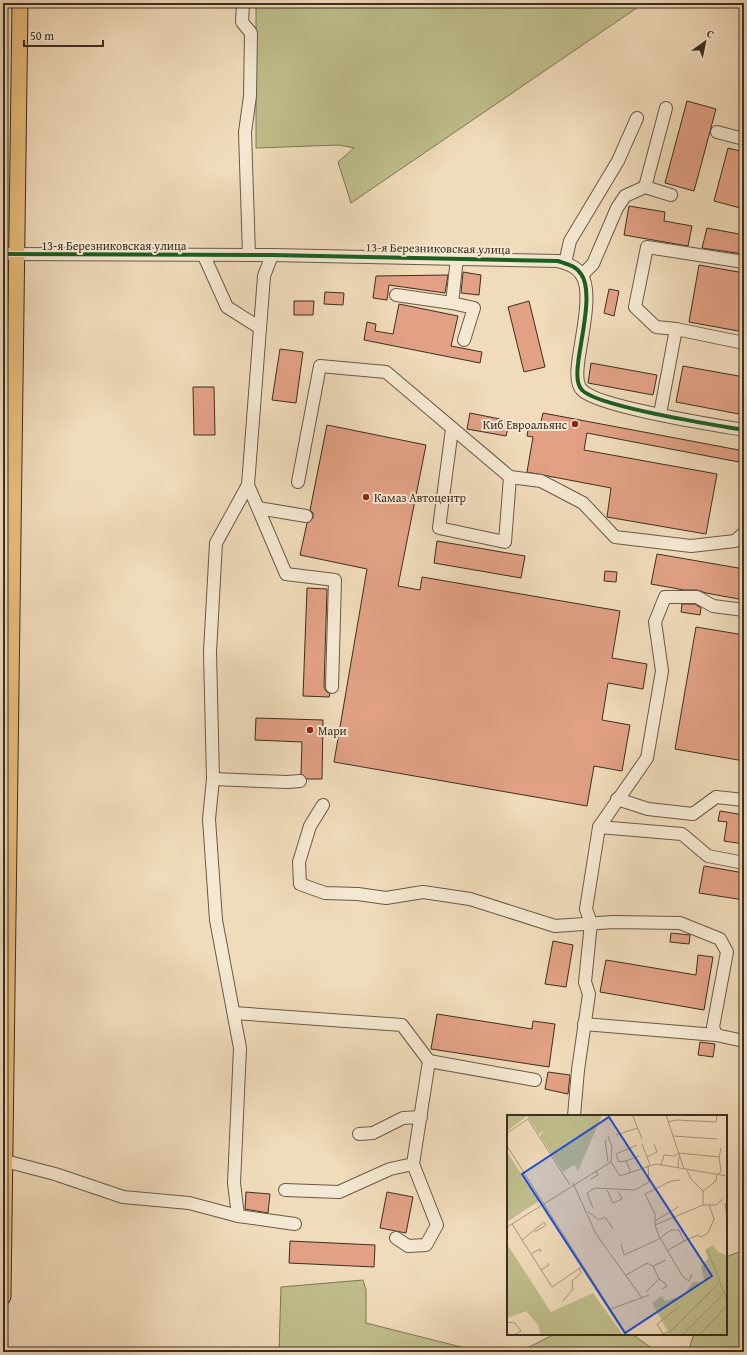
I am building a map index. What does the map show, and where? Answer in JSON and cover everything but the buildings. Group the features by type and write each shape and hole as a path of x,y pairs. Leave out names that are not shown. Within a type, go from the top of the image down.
{"main road":[{"path":"3,1297 10,254 20,3"}],"street":[{"path":"243,3 242,22 251,33 250,96 245,132 249,255"},
{"path":"645,187 666,108"},
{"path":"565,263 570,241 618,161 637,118"},
{"path":"717,132 744,139"},
{"path":"671,195 645,187 625,196 617,208 593,264 582,275 586,290 577,369 579,386 587,394 598,398 660,414 744,430"},
{"path":"744,262 647,247 635,307 656,327 744,343"},
{"name":"13-я Березниковская улица","path":"10,254 204,256 272,255 551,260 565,263 574,267 582,275"},
{"path":"238,1216 234,1183 240,1048 216,920 210,819 213,779 210,652 216,544 248,485 264,276 272,255"},
{"path":"204,256 226,307 260,328"},
{"path":"452,304 457,258"},
{"path":"396,295 474,308 464,340"},
{"path":"660,414 676,330"},
{"path":"298,482 320,366 386,372 510,477 541,481 583,503 615,537 691,546 736,541 744,533"},
{"path":"452,429 439,528 505,542 510,477"},
{"path":"248,485 286,574 335,580 332,687"},
{"path":"258,508 306,516"},
{"path":"574,1115 578,1070 589,994 585,982 591,923 586,909 599,827 617,799 647,758 662,671 655,622 665,597 697,597 714,606 744,610"},
{"path":"213,779 238,778 287,782 300,781"},
{"path":"617,799 648,809 693,814 716,797 744,800"},
{"path":"323,805 310,826 299,862 300,884 325,893 358,894 386,898 423,892 470,899 555,926 613,922 680,923 720,939 727,952 713,1027 716,1036"},
{"path":"599,827 682,834 708,856 744,863"},
{"path":"234,1014 402,1025 429,1061 535,1080"},
{"path":"584,1024 716,1036 744,1041"},
{"path":"396,1238 408,1246 426,1245 437,1225 413,1164 429,1061"},
{"path":"359,1134 373,1133 403,1118 421,1117"},
{"path":"5,1161 55,1174 123,1197 189,1203 238,1216 295,1224"},
{"path":"285,1190 339,1192 390,1169 413,1164"}],"shaded area":[{"path":"256,3 644,3 351,203 338,162 354,148 339,145 256,148"},
{"path":"744,1250 744,1352 688,1352 694,1335 727,1335 727,1257"},
{"path":"363,1280 366,1290 366,1323 481,1352 279,1352 281,1287"},
{"path":"553,1335 633,1335 657,1352 519,1352"}],"cycle path":[{"path":"3,254 272,255 558,261 577,269 585,282 585,317 577,374 579,385 582,390 592,396 610,403 633,409 684,420 744,430"}],"place":[{"name":"Киб Евроальянс","path":"575,424"},
{"name":"Камаз Автоцентр","path":"366,497"},
{"name":"Мари","path":"310,730"}]}
